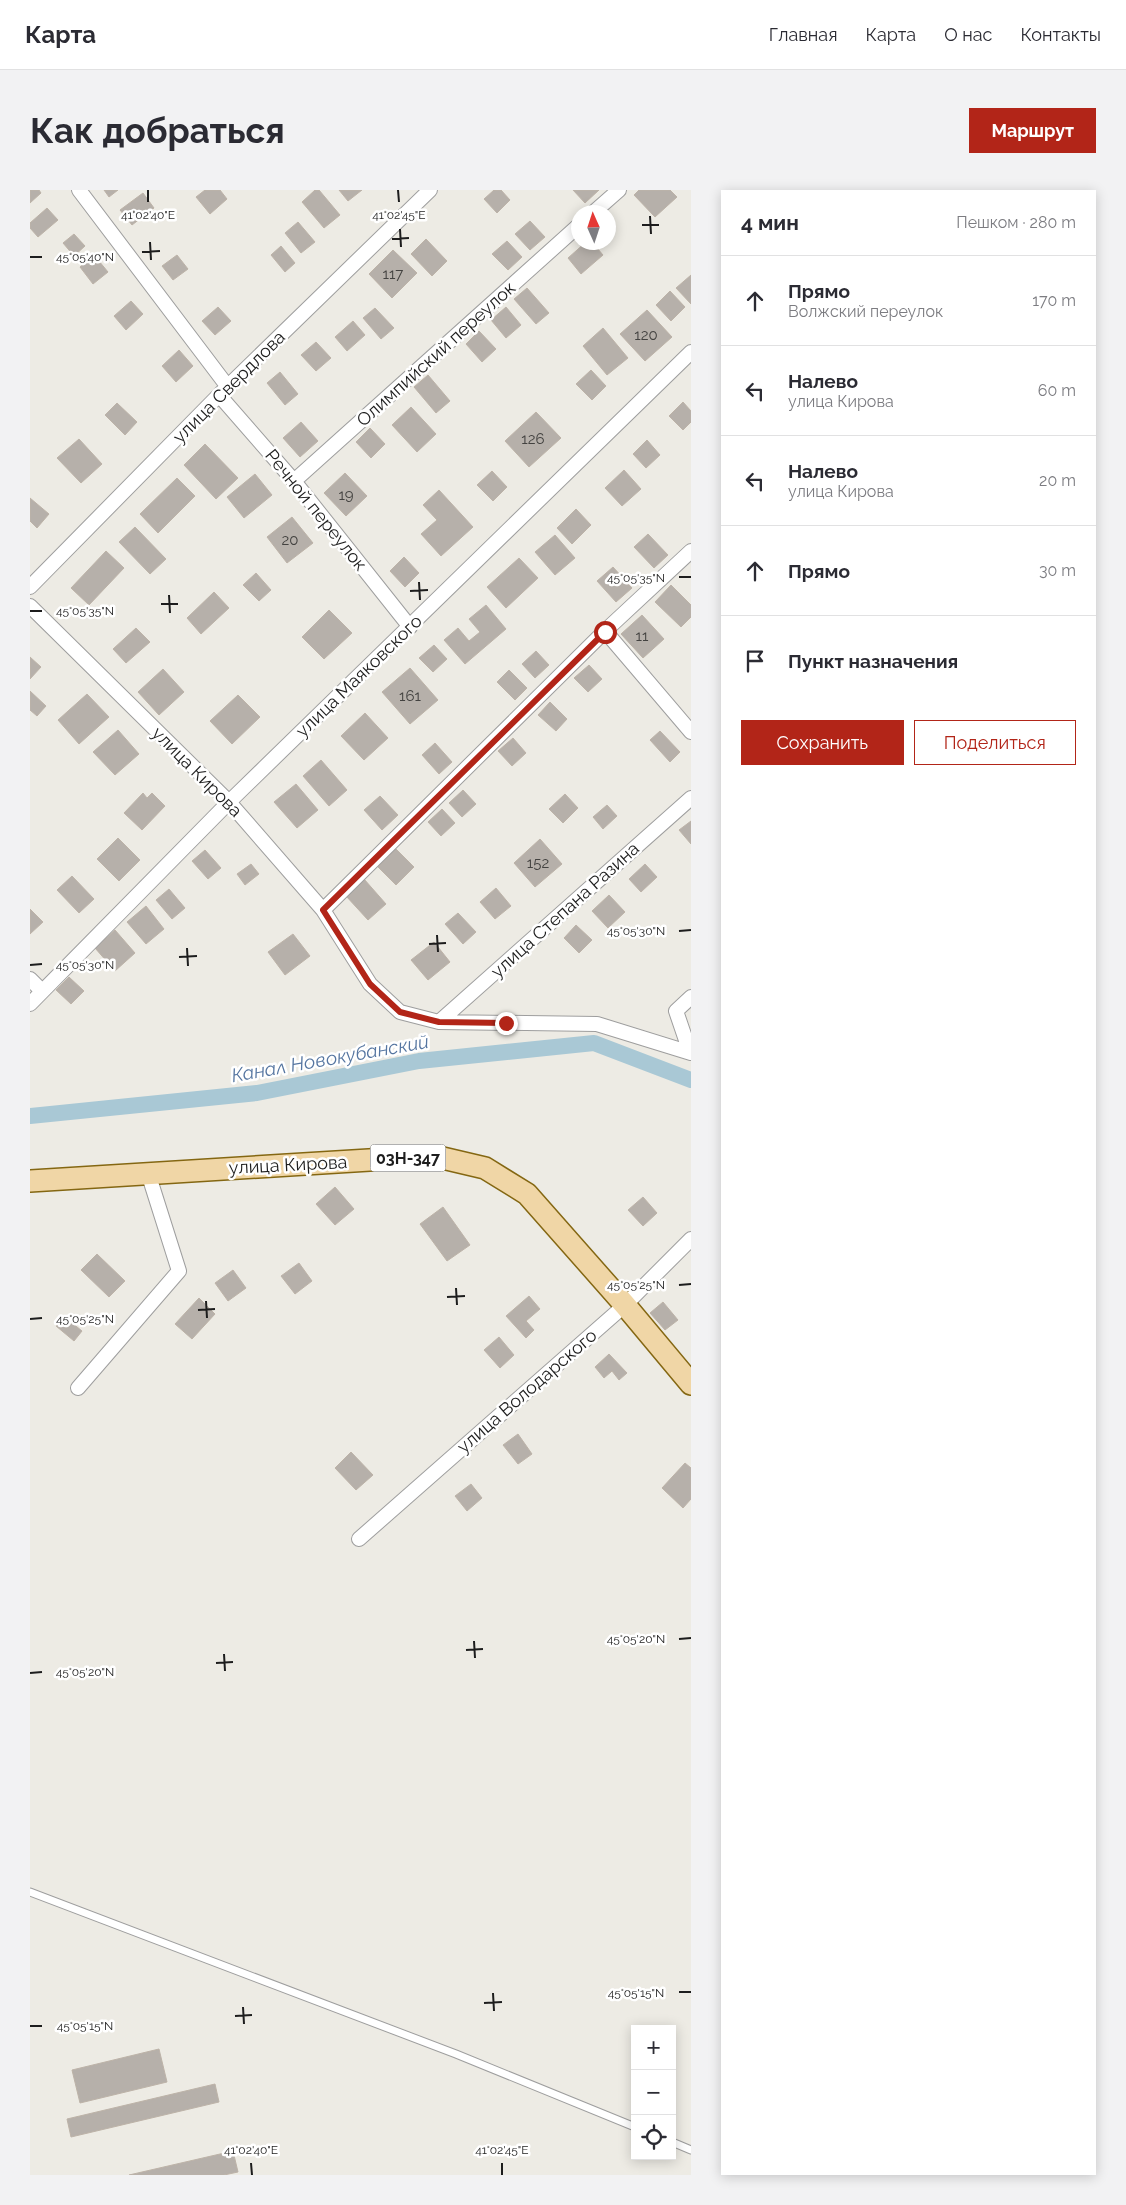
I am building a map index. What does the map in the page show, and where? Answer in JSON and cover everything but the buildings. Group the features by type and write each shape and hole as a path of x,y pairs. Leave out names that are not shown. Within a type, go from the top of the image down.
{"main road":[{"name":"улица Кирова","path":"30,1181 148,1172 434,1156 486,1168 527,1194 625,1305 691,1384"}],"street":[{"name":"Речной переулок","path":"80,190 224,391 410,627"},
{"name":"улица Свердлова","path":"30,587 224,391 430,190"},
{"path":"602,205 619,190"},
{"name":"Олимпийский переулок","path":"294,481 571,232"},
{"name":"улица Маяковского","path":"30,1004 229,802 691,352"},
{"path":"323,910 605,632 691,550"},
{"name":"улица Кирова","path":"30,606 229,802 323,910 370,984 400,1012 439,1022 597,1024 690,1052"},
{"path":"605,632 691,732"},
{"name":"улица Степана Разина","path":"439,1022 691,798"},
{"path":"30,979 42,991"},
{"path":"690,1052 676,1011 691,996"},
{"path":"78,1388 179,1270 148,1172"},
{"name":"улица Володарского","path":"359,1539 625,1305 691,1239"}],"lane":[{"path":"30,1892 447,2050 631,2125"},
{"path":"676,2144 691,2150"}],"waterway":[{"name":"Канал Новокубанский","path":"30,1116 257,1093 419,1061 594,1043 691,1080"}],"route":[{"path":"506,1023 439,1022 400,1012 370,984 323,910 605,632"}]}
